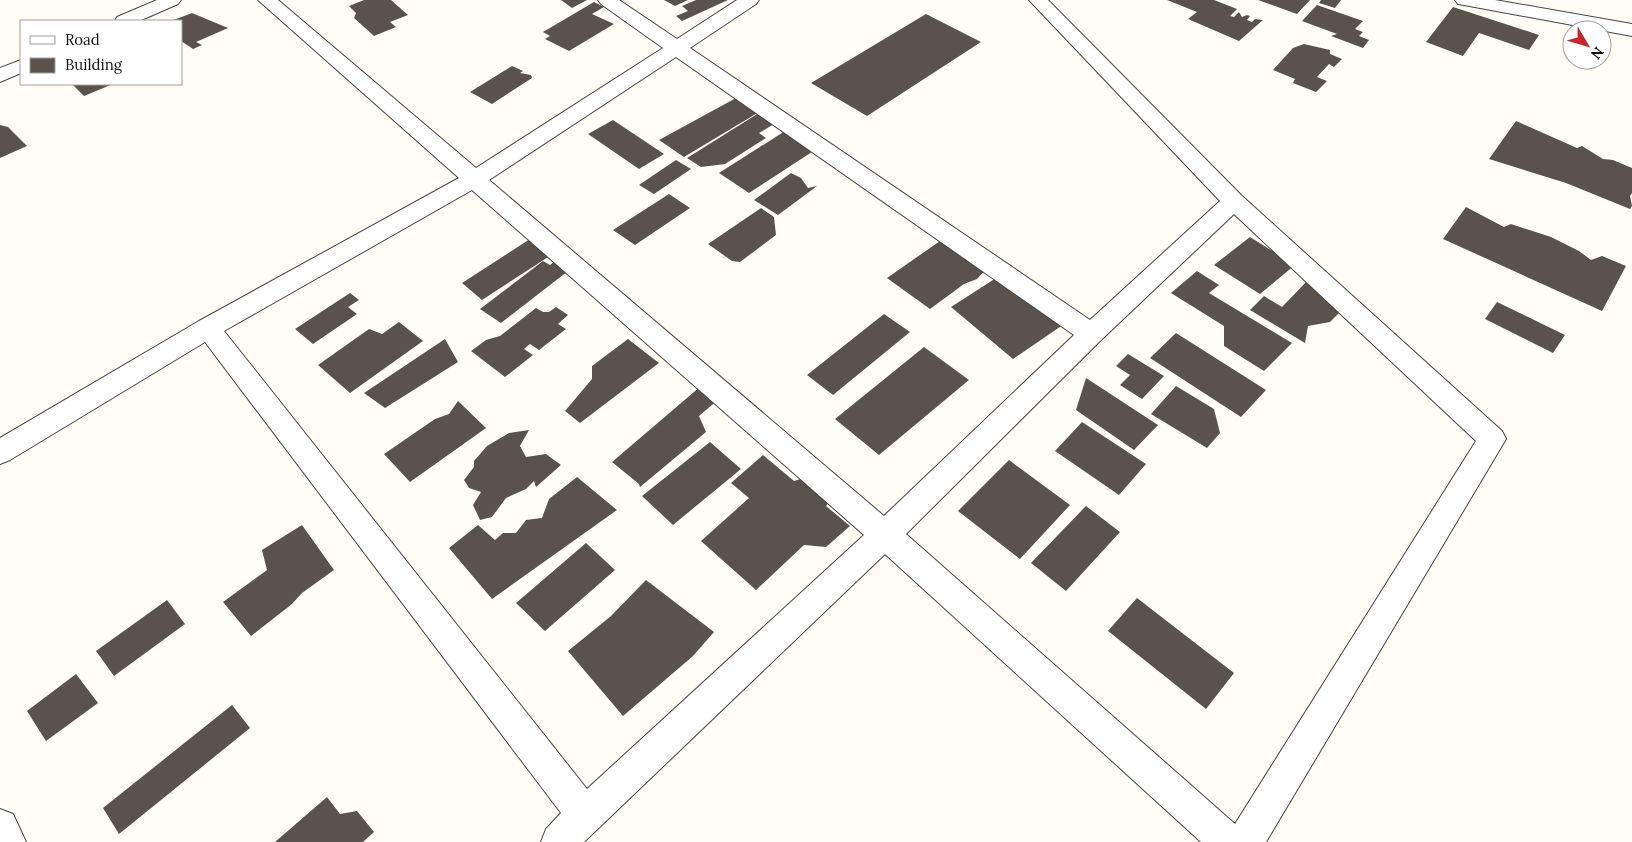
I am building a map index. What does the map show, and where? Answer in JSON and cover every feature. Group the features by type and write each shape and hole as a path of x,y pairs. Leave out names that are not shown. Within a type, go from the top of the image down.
{"street":[{"path":"126,20 172,0"},
{"path":"267,0 885,536 1228,842"},
{"path":"607,0 1091,334"},
{"path":"0,452 208,328 473,180 750,0"},
{"path":"1038,0 1234,201 1492,439 1245,842"},
{"path":"1464,0 1632,30"},
{"path":"0,76 20,66"},
{"path":"559,842 585,815 885,536 1091,334 1234,201"},
{"path":"208,328 585,815"},
{"path":"0,827 8,842"}],"building":[{"path":"364,0 391,0 408,15 390,22 396,27 374,36 354,18 356,13 349,6"},
{"path":"561,0 587,0 572,8"},
{"path":"664,0 688,0 675,6"},
{"path":"696,0 728,0 682,21 676,16 688,11 682,6"},
{"path":"1167,0 1214,0 1237,9 1230,16 1234,17 1239,12 1242,17 1250,16 1247,20 1252,22 1255,19 1263,20 1239,41 1188,19 1197,12"},
{"path":"1258,0 1310,0 1297,14"},
{"path":"1321,0 1341,0 1335,8 1319,3"},
{"path":"594,2 604,7 592,14 614,24 569,51 545,39 550,36 543,32"},
{"path":"1317,5 1363,21 1355,29 1363,32 1359,36 1369,40 1363,48 1331,36 1337,34 1302,21"},
{"path":"1453,7 1539,35 1529,50 1479,33 1463,56 1426,42"},
{"path":"192,13 228,28 196,42 202,45 193,49 182,42 182,20 174,20"},
{"path":"926,14 981,42 867,116 811,83"},
{"path":"1304,44 1330,50 1330,54 1342,59 1334,67 1329,64 1317,77 1327,81 1316,92 1293,83 1295,79 1273,70 1293,48"},
{"path":"512,66 523,71 520,73 531,75 532,78 492,104 470,92"},
{"path":"73,85 111,85 84,96"},
{"path":"736,98 759,112 684,157 659,140"},
{"path":"762,111 779,121 759,133 766,138 725,164 701,167 687,158"},
{"path":"613,120 664,154 639,169 588,134"},
{"path":"1516,121 1577,148 1582,146 1603,159 1613,160 1632,168 1632,193 1630,196 1632,206 1630,209 1566,183 1489,159"},
{"path":"0,125 8,127 27,146 0,158"},
{"path":"785,131 815,150 749,193 719,173"},
{"path":"676,160 691,169 654,194 639,185"},
{"path":"791,173 801,178 808,188 817,186 778,215 754,200"},
{"path":"669,194 690,208 635,245 613,230"},
{"path":"1466,207 1504,227 1511,224 1551,237 1579,251 1591,260 1602,256 1626,266 1602,311 1443,239"},
{"path":"761,208 774,217 776,235 740,262 732,261 708,244"},
{"path":"541,232 562,248 482,300 462,283"},
{"path":"1250,237 1295,265 1260,294 1214,265"},
{"path":"940,241 990,265 977,279 964,284 930,309 887,278"},
{"path":"567,252 581,261 501,323 480,309 543,261 550,265"},
{"path":"1007,271 1070,320 1013,359 951,307"},
{"path":"1197,271 1219,285 1209,293 1292,343 1264,371 1224,346 1224,326 1171,293"},
{"path":"1309,279 1350,302 1330,322 1308,326 1305,343 1250,310 1264,296 1282,307"},
{"path":"350,293 359,300 348,307 357,314 313,344 295,329"},
{"path":"1497,302 1565,335 1553,353 1485,319"},
{"path":"556,307 568,315 558,324 566,329 539,350 530,344 524,349 533,355 505,377 471,351 486,340 500,336 536,308 543,312 549,312"},
{"path":"884,314 910,332 833,395 807,375"},
{"path":"399,322 423,341 350,393 318,365 369,329 382,334"},
{"path":"1176,333 1266,390 1241,417 1150,358"},
{"path":"445,339 458,362 385,408 364,393"},
{"path":"628,339 659,363 580,423 565,411 592,379 592,366"},
{"path":"924,347 969,380 879,455 835,419"},
{"path":"1128,354 1164,376 1142,399 1120,385 1130,375 1116,366"},
{"path":"1086,378 1158,425 1134,450 1076,410"},
{"path":"708,380 726,393 699,416 706,432 640,487 639,484 612,462"},
{"path":"1176,386 1214,409 1220,433 1207,448 1151,414"},
{"path":"458,401 486,428 410,482 384,454 435,419 449,414"},
{"path":"1082,422 1146,464 1119,495 1055,451"},
{"path":"529,430 520,446 526,457 546,454 561,465 536,487 534,481 526,489 506,498 492,517 480,520 473,505 481,492 469,488 464,480 474,467 474,461 487,446 509,433"},
{"path":"710,442 741,469 673,525 642,496"},
{"path":"763,455 794,481 804,478 833,498 826,506 850,526 826,547 804,545 756,590 701,541 749,498 731,483"},
{"path":"1009,460 1070,505 1020,559 958,511"},
{"path":"577,477 617,510 492,599 449,548 478,525 495,540 503,533 516,533 526,520 542,518 549,499"},
{"path":"1086,506 1120,532 1066,591 1031,563"},
{"path":"302,525 334,570 302,593 292,604 251,636 223,602 267,570 262,550"},
{"path":"586,543 615,570 545,631 516,603"},
{"path":"646,580 714,632 693,656 623,716 568,651 611,616"},
{"path":"1137,598 1234,673 1206,709 1108,631"},
{"path":"167,600 185,624 114,676 96,651"},
{"path":"76,674 98,703 46,741 27,711"},
{"path":"232,705 250,728 119,834 103,808"},
{"path":"327,797 340,814 357,811 374,832 363,842 275,842"}]}
